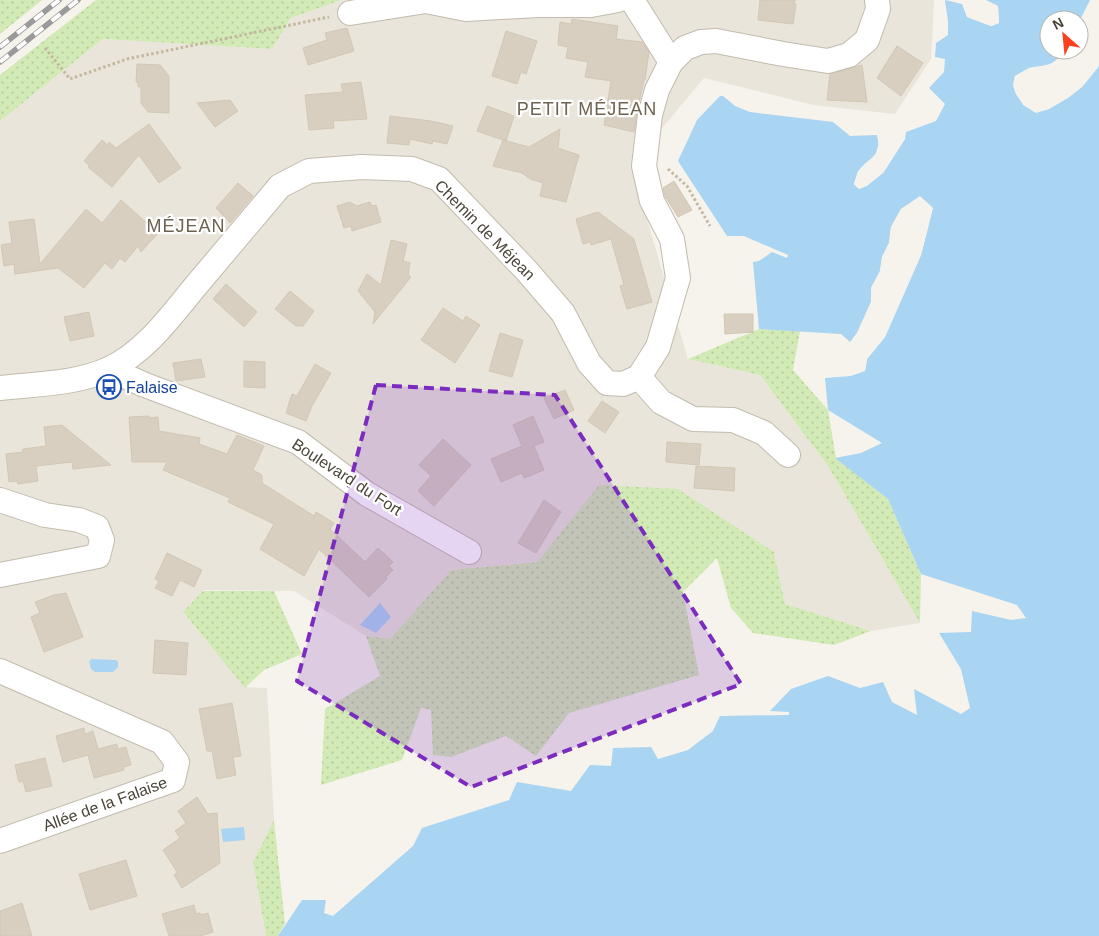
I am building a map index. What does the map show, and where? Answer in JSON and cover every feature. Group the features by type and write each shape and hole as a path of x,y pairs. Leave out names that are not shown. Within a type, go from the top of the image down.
{"street":[{"path":"350,13 426,2 466,9 538,5 591,5 618,0"},
{"path":"632,0 671,62"},
{"path":"788,455 764,433 733,420 693,419 661,402 639,377 658,347 678,278 672,238 652,201 644,166 650,115 656,90 671,62 685,48 701,42 716,40 828,61 850,55 867,40 878,9 877,0"},
{"name":"Chemin de Méjean","path":"0,388 92,375 109,369 124,360 152,338 280,186 309,171 362,167 412,168 439,179 526,270 563,313 589,363 607,383 622,384 639,377"},
{"name":"Boulevard du Fort","path":"109,369 145,385 298,442 367,494 469,552"},
{"path":"0,500 45,515 79,520 97,527 102,540 98,556 0,575"},
{"name":"Allée de la Falaise","path":"0,671 162,742 176,762 173,780 0,841"}],"path":[{"path":"45,48 70,79 127,59 350,13"},
{"path":"646,152 687,186 710,226"}],"highlighted area":[{"path":"376,385 555,395 741,684 471,787 297,681"}],"shaded area":[{"path":"341,0 934,0 931,59 895,114 813,105 704,78 631,165 688,359 760,375 828,466 920,623 871,631 785,604 774,552 599,485 537,562 451,570 390,639 366,636 294,591 204,590 183,613 245,687 267,688 274,820 253,862 266,936 0,936 0,121 103,39 272,49 291,18"}],"green space":[{"path":"0,0 42,0 0,34"},
{"path":"96,0 341,0 291,18 272,49 103,39 0,121 0,75"},
{"path":"759,329 800,331 793,370 828,410 836,458 888,499 921,574 920,623 828,466 760,375 688,359"},
{"path":"599,485 678,489 774,552 785,604 871,631 834,645 753,633 731,608 717,558 683,592 699,675 569,713 536,756 506,736 451,757 433,755 431,710 421,708 402,760 321,785 325,709 380,676 366,636 390,639 451,570 537,562"},
{"path":"203,591 274,591 302,654 264,670 245,688 183,612"},
{"path":"274,820 285,924 278,936 266,936 253,862"}],"water":[{"path":"945,0 962,4 967,17 991,26 999,23 998,6 986,0 1090,0 1085,10 1039,10 1039,60 1057,60 1053,63 1029,68 1015,76 1014,88 1018,98 1036,112 1049,109 1082,87 1099,66 1099,936 278,936 302,900 326,900 324,913 333,916 413,846 422,828 509,800 517,782 571,791 590,765 611,766 613,748 651,747 658,759 688,750 713,731 720,716 789,715 789,712 770,711 791,689 828,676 860,688 883,682 892,702 917,715 914,689 961,714 970,708 961,669 939,633 971,632 972,611 1011,620 1026,618 1017,605 921,574 888,499 835,458 861,453 882,443 828,410 825,378 851,376 865,371 867,359 885,337 921,255 933,208 920,197 901,209 891,227 889,243 882,257 880,271 871,288 871,302 857,333 850,342 841,334 759,329 753,262 759,261 772,252 787,258 788,255 744,236 727,236 678,161 697,120 720,96 723,96 735,106 750,112 833,122 850,136 877,135 878,148 876,153 862,167 856,177 854,184 859,189 883,173 905,139 906,132 936,121 945,104 929,88 944,72 945,59 935,57 936,43 948,35"},
{"path":"380,603 391,617 376,633 360,625"},
{"path":"92,659 116,660 118,667 113,672 95,672 91,669 89,661"},
{"path":"244,827 245,840 223,842 221,829"}],"pier":[{"path":"983,0 998,6 999,23 991,26 967,17 962,1 969,15 991,23 996,21 995,8"},
{"path":"1056,60 1061,60 1048,68 1029,71 1017,78 1016,86 1024,103 1036,110 1048,107 1067,96 1080,85 1099,63 1099,66 1082,87 1049,109 1036,113 1023,105 1013,86 1015,76 1028,69 1047,66"},
{"path":"905,129 905,139 883,173 867,186 859,189 854,184 858,171 875,156 879,143 877,135 879,133 882,144 877,158 861,173 857,184 860,186 866,184 881,171 902,138"},
{"path":"920,196 933,208 921,255 885,337 867,359 865,371 862,369 865,357 883,335 919,254 930,209 919,200 903,211 893,228 891,243 884,257 883,272 874,288 873,303 860,334 852,344 849,344 857,333 871,302 871,288 880,271 882,257 889,243 891,227 901,209"}],"building":[{"path":"760,0 795,0 793,24 758,20"},
{"path":"572,19 618,26 616,39 642,42 649,52 634,132 604,125 611,81 585,77 588,62 566,58 568,47 558,45 560,22 571,24"},
{"path":"347,28 354,51 308,65 303,48 327,40 325,33"},
{"path":"506,31 537,41 526,74 521,72 517,84 492,76"},
{"path":"897,46 923,63 901,96 877,78"},
{"path":"137,64 160,65 169,76 169,113 148,112 141,103 141,87 138,87 138,82 136,82"},
{"path":"862,65 867,102 827,100 830,74"},
{"path":"361,82 367,119 333,121 334,128 309,130 305,95 343,92 341,84"},
{"path":"230,100 238,111 215,127 197,103"},
{"path":"487,106 514,116 506,141 477,131"},
{"path":"390,116 453,126 447,144 433,141 432,144 410,139 409,145 387,143"},
{"path":"149,124 181,168 159,183 139,155 112,187 88,167 90,166 84,161 102,140 108,145 109,142 116,148"},
{"path":"560,129 558,148 579,155 566,202 540,196 543,183 530,179 522,173 493,166 503,140 529,147"},
{"path":"674,181 692,210 678,217 665,196 663,188"},
{"path":"238,183 253,196 230,223 216,208"},
{"path":"121,200 158,233 141,252 138,246 125,262 120,258 112,269 105,263 84,288 58,268 15,274 14,264 4,266 1,245 12,243 9,222 34,219 40,264 86,209 102,223"},
{"path":"350,202 357,206 370,202 372,206 376,205 381,222 352,231 351,226 344,228 337,206"},
{"path":"598,212 634,239 652,302 627,309 620,286 624,285 611,239 591,245 590,242 583,244 576,219"},
{"path":"391,240 407,244 403,261 410,263 408,275 411,277 373,324 375,312 358,291 367,274 381,285"},
{"path":"226,284 257,312 244,327 213,299"},
{"path":"290,291 314,311 303,326 296,326 275,309"},
{"path":"443,308 463,321 466,316 480,325 455,363 421,340"},
{"path":"89,312 94,336 70,341 64,317"},
{"path":"724,314 753,314 753,332 725,334"},
{"path":"500,333 523,340 512,377 489,371"},
{"path":"201,359 205,377 176,381 173,363"},
{"path":"244,361 265,362 265,388 244,387"},
{"path":"315,364 331,373 312,406 306,421 286,413 292,394 297,396"},
{"path":"565,390 574,410 554,419 544,398"},
{"path":"602,401 619,412 605,433 588,421"},
{"path":"149,416 149,418 158,417 159,431 200,438 199,444 227,454 237,435 264,446 253,470 262,475 262,483 314,516 316,512 334,523 330,529 365,562 378,548 393,562 389,566 393,570 369,597 319,549 304,576 260,549 274,524 228,502 230,498 163,470 167,462 132,462 129,417"},
{"path":"533,416 544,442 534,446 544,470 524,478 522,473 501,482 491,459 522,446 513,425"},
{"path":"62,425 111,465 73,469 72,462 36,466 38,481 18,484 17,481 9,482 6,454 23,452 23,449 46,446 44,427"},
{"path":"443,439 471,465 434,506 418,491 431,476 419,465"},
{"path":"667,442 701,444 699,465 666,462"},
{"path":"696,466 735,468 734,491 694,488"},
{"path":"544,500 561,512 536,553 518,543"},
{"path":"167,553 202,570 194,587 180,580 172,596 155,588 159,581 155,579"},
{"path":"66,593 83,637 44,652 31,617 40,613 35,602"},
{"path":"155,640 188,643 186,675 153,673"},
{"path":"232,703 241,756 233,757 236,775 217,779 212,751 207,751 199,709"},
{"path":"84,728 85,734 93,731 98,749 117,744 118,749 126,747 131,765 123,767 124,770 94,778 88,755 63,762 56,736"},
{"path":"45,758 52,786 26,792 23,781 19,782 15,765"},
{"path":"197,797 208,814 217,813 220,863 182,888 174,875 177,872 163,850 180,838 175,831 186,823 178,811"},
{"path":"126,860 137,896 90,910 79,874"},
{"path":"22,903 32,936 0,936 0,911"},
{"path":"194,905 196,914 208,913 213,932 200,936 169,936 162,914"}],"railway":[{"path":"0,47 59,0"},
{"path":"0,62 78,0"}],"place":[{"name":"Falaise","path":"109,387"}],"district":[{"name":"PETIT MÉJEAN","path":"587,109"},
{"name":"MÉJEAN","path":"186,226"}]}
